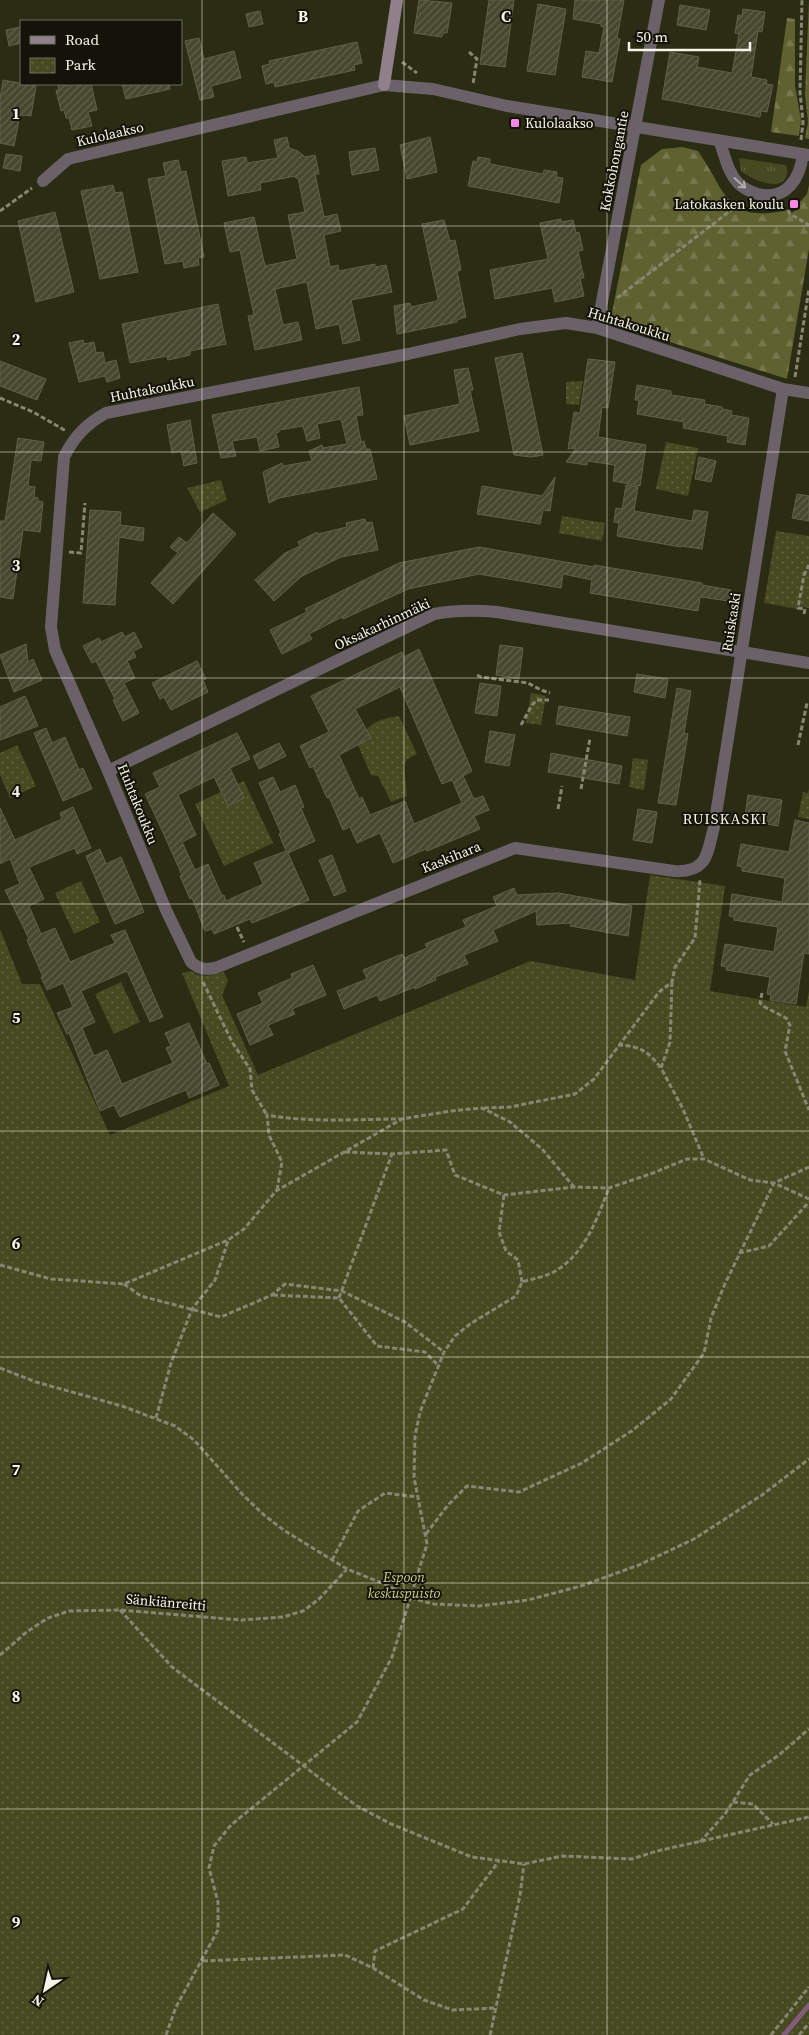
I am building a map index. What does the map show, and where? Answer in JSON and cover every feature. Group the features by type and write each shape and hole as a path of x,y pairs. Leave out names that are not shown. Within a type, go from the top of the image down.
{"street":[{"path":"384,86 397,0"},
{"name":"Kokkohongantie","path":"597,328 660,0"},
{"name":"Kulolaakso","path":"43,181 68,159 384,86 433,89 507,106 806,154"},
{"path":"719,140 726,163 739,184 764,195 782,193 788,190 798,176 806,154"},
{"name":"Huhtakoukku","path":"197,967 190,962 166,910 108,771 54,650 51,627 64,457 83,428 106,413 374,361 520,329 566,323 597,328 788,389 809,393"},
{"name":"Ruiskaski","path":"702,863 714,827 742,652 788,389"},
{"name":"Oksakarhinmäki","path":"108,771 434,614 450,611 497,612 809,663"},
{"name":"Kaskihara","path":"197,967 206,970 215,968 514,848 686,872 702,863"}],"path":[{"path":"801,140 803,122 800,92 802,0"},
{"path":"470,52 477,59 472,84"},
{"path":"400,58 407,67 421,75"},
{"path":"464,82 482,86"},
{"path":"791,139 809,142"},
{"path":"0,211 43,181"},
{"path":"601,311 739,204"},
{"path":"788,210 790,214 809,225"},
{"path":"788,389 809,289"},
{"path":"0,398 51,422"},
{"path":"68,552 81,553 85,503"},
{"path":"804,614 805,609 798,608 804,575 809,565"},
{"path":"477,675 528,683 541,690 550,692"},
{"path":"521,725 536,700 549,700"},
{"path":"798,745 807,703"},
{"path":"581,789 590,738"},
{"path":"558,810 562,786"},
{"path":"661,1068 670,1042 672,982 675,967 696,938 702,863"},
{"path":"197,967 232,1042 250,1069 252,1090 267,1114 269,1135 282,1162 276,1191"},
{"path":"267,1114 281,1118 402,1119 451,1110 510,1107 575,1094 594,1079 659,992 672,982"},
{"path":"762,993 760,1003 786,1018 790,1025 785,1051 809,1110"},
{"path":"618,1045 633,1046 650,1054 661,1068 683,1109 704,1159"},
{"path":"482,1108 510,1122 536,1144 574,1187"},
{"path":"0,1265 51,1279 124,1284 228,1240 244,1229 276,1191 402,1119"},
{"path":"344,1152 392,1154 446,1150 455,1175 504,1195 574,1187 609,1188 687,1159 704,1159 750,1180 774,1183 809,1200 770,1246 739,1253"},
{"path":"339,1298 392,1154"},
{"path":"426,1534 448,1505 467,1486 519,1492 582,1463 633,1430 671,1399 704,1353 711,1318 739,1253 774,1183 809,1167"},
{"path":"522,1282 552,1273 579,1252 595,1222 609,1188"},
{"path":"166,2035 176,2007 218,1930 218,1902 209,1868 214,1846 231,1825 357,1722 392,1657 427,1544 414,1477 415,1436 420,1412 444,1352 455,1336 516,1296 522,1282 518,1260 506,1251 500,1232 504,1195"},
{"path":"156,1418 171,1363 192,1309 215,1280 228,1240"},
{"path":"124,1284 141,1296 221,1317 272,1295 285,1284 342,1292 405,1322 444,1352"},
{"path":"272,1295 339,1298 377,1346 425,1352 439,1366"},
{"path":"0,1368 36,1382 122,1406 175,1426 194,1440 243,1495 264,1515 347,1569 387,1585 411,1598 434,1604 479,1606 528,1600 581,1586 639,1565 694,1539 762,1495 809,1459"},
{"path":"332,1560 358,1511 384,1493 418,1497"},
{"name":"Sänkiänreitti","path":"0,1655 28,1631 48,1618 69,1611 120,1610 241,1620 283,1617 303,1611 319,1599 347,1569"},
{"path":"120,1610 172,1667 305,1765 357,1806 391,1824 472,1857 524,1864 562,1856 632,1859 658,1851 809,1817"},
{"path":"700,1843 725,1814 750,1775 779,1755 809,1729"},
{"path":"733,1802 753,1804 774,1825"},
{"path":"373,1968 375,1950 463,1909 499,1860"},
{"path":"490,2035 520,1895 524,1864"},
{"path":"202,1961 345,1955 373,1968 424,2000 453,2010 496,2008"},
{"path":"771,2035 809,1987"},
{"path":"799,2035 809,2023"}],"green space":[{"path":"809,0 809,139 805,138 808,122 805,95"},
{"path":"787,18 795,19 795,86 801,120 799,136 771,132"},
{"path":"683,147 698,151 731,202 740,209 752,213 788,210 791,213 800,208 798,204 807,194 809,185 809,249 787,379 610,323 641,165 662,149"},
{"path":"739,158 785,165 787,167 786,176 783,181 777,184 754,179 741,171"},
{"path":"583,381 579,405 566,404 566,382"},
{"path":"666,442 698,448 688,496 656,489"},
{"path":"221,480 227,500 200,512 187,488"},
{"path":"562,516 605,523 602,541 559,533"},
{"path":"776,531 809,536 809,608 798,606 797,609 764,603"},
{"path":"531,693 546,696 541,725 526,723"},
{"path":"399,716 417,754 407,759 404,766 407,796 391,802 378,776 371,775 358,745 365,732 373,724 384,719"},
{"path":"17,745 36,786 10,798 0,775 0,753"},
{"path":"633,758 648,760 644,790 629,787"},
{"path":"244,781 273,843 224,866 195,804"},
{"path":"809,789 809,819 798,817 803,792 808,793"},
{"name":"Espoon keskuspuisto","path":"650,875 725,886 710,991 806,1007 809,991 809,2035 0,2035 0,929 22,984 40,984 110,1135 229,1086 182,973 191,971 207,976 224,972 228,981 222,995 258,1075 530,961 635,980"},
{"path":"81,881 100,922 74,934 55,893"},
{"path":"121,982 140,1022 114,1034 95,994"}],"building":[{"path":"419,0 452,3 447,33 443,33 442,37 414,33"},
{"path":"489,0 514,0 505,67 480,64"},
{"path":"575,0 624,0 617,38 620,39 612,82 582,77 586,51 599,53 604,27 601,24 573,19"},
{"path":"538,4 566,9 555,75 527,71"},
{"path":"680,5 710,10 706,30 677,25"},
{"path":"743,9 765,12 762,32 758,31 751,77 767,80 766,84 773,85 767,112 761,111 760,117 662,99 670,52 699,57 697,67 732,73 739,34 735,33 738,15 742,16"},
{"path":"260,11 263,24 249,27 246,14"},
{"path":"20,27 20,43 9,46 6,30"},
{"path":"199,38 204,59 234,51 241,78 211,86 214,97 200,100 185,41"},
{"path":"357,42 362,63 354,65 355,70 275,87 274,82 266,84 262,66 270,64 269,61"},
{"path":"3,80 20,83 20,85 36,86 31,116 20,115 14,146 0,143 0,99"},
{"path":"58,85 91,85 97,110 88,112 92,126 72,130 69,118 66,118 64,110 61,111 56,90 59,90"},
{"path":"122,85 169,85 170,89 126,99"},
{"path":"287,137 289,148 298,151 305,157 315,155 319,174 315,174 324,217 337,214 341,231 324,235 330,267 338,265 339,271 375,264 375,267 386,265 392,292 351,300 360,340 343,344 339,324 316,329 307,282 275,289 283,325 298,322 302,340 255,350 248,316 254,315 240,250 230,252 224,223 254,217 265,266 297,259 288,215 305,212 298,178 295,176 260,183 261,190 228,196 222,161 246,157 247,163 278,158 274,140"},
{"path":"430,137 437,172 407,179 400,145"},
{"path":"375,148 379,170 352,175 349,152"},
{"path":"6,154 22,156 20,171 3,168"},
{"path":"478,157 490,159 490,164 543,174 544,170 557,172 556,177 563,178 559,203 468,186 473,161 477,162"},
{"path":"178,160 181,172 186,171 204,257 198,258 199,265 184,268 183,261 165,264 148,179 166,176 163,163"},
{"path":"113,185 115,193 122,192 138,272 100,279 81,191"},
{"path":"55,212 74,292 36,302 18,221"},
{"path":"561,219 561,222 573,220 576,233 579,232 583,250 578,251 584,278 580,278 584,296 555,302 552,288 495,299 490,270 548,259 540,223"},
{"path":"444,220 450,241 455,240 461,270 457,271 466,317 457,320 457,322 397,334 394,306 410,303 411,307 437,301 438,299 422,224"},
{"path":"218,304 226,344 190,351 190,355 168,360 167,356 130,363 122,324"},
{"path":"83,340 84,344 94,342 96,353 103,352 105,363 116,360 120,378 107,382 105,376 79,382 69,343"},
{"path":"522,353 543,455 531,457 514,455 495,358"},
{"path":"588,359 615,362 608,408 602,407 598,437 646,445 640,486 613,481 615,465 587,461 587,465 566,462 576,448 568,449 574,412 580,413"},
{"path":"0,361 46,379 37,400 0,386"},
{"path":"468,368 473,390 470,390 479,431 410,445 404,416 460,404 454,370"},
{"path":"637,385 671,391 671,395 705,400 704,404 732,411 731,415 749,418 745,445 727,442 728,436 683,428 684,422 637,414 639,400 635,400"},
{"path":"359,387 363,415 356,416 361,442 364,441 366,449 370,449 377,479 279,498 269,503 263,472 282,463 283,466 312,461 309,451 322,445 323,448 347,444 341,419 317,424 320,438 307,441 303,426 279,430 276,433 279,447 260,451 257,437 232,441 236,456 221,458 212,415"},
{"path":"190,420 197,463 184,466 181,451 172,453 167,425"},
{"path":"18,438 44,442 41,461 31,460 28,486 35,487 34,497 38,498 38,501 43,502 40,532 23,530 13,599 0,597 0,521 5,521"},
{"path":"699,457 716,461 711,482 695,479"},
{"path":"555,477 550,511 543,510 540,524 477,514 482,486 542,496"},
{"path":"626,485 638,487 634,511 692,521 694,510 708,512 702,549 617,536 619,523 614,522 616,508 622,509"},
{"path":"797,494 809,496 809,521 792,518"},
{"path":"90,510 121,512 120,525 144,528 143,541 119,537 115,605 83,603"},
{"path":"213,513 236,534 173,604 151,583 178,553 170,547 179,537 187,543"},
{"path":"365,519 366,523 372,522 378,550 341,557 302,576 274,601 255,580 285,553 300,546 298,542 317,532 318,534 347,527 346,523"},
{"path":"479,547 702,583 702,585 731,590 729,601 700,597 698,611 590,593 592,580 563,574 561,588 479,574 408,589 343,619 342,617 309,634 312,639 282,654 270,630 307,612 305,609 399,563"},
{"path":"122,632 125,637 134,632 142,647 133,651 136,657 127,661 135,678 124,683 139,713 123,721 113,700 115,699 96,661 92,663 83,646 99,638 101,642"},
{"path":"26,644 28,662 33,659 42,680 14,692 0,655"},
{"path":"500,645 523,648 519,679 496,675"},
{"path":"419,649 472,771 463,776 474,799 483,796 489,810 474,816 480,829 393,863 380,833 357,843 350,827 343,830 329,797 327,798 313,766 310,768 300,746 329,732 311,696 402,652 404,657","holes":["400,687 442,784 452,780 462,803 414,824 405,801 370,815 362,797 359,799 339,755 371,738 355,709"]},
{"path":"197,661 206,679 203,680 208,692 171,710 164,697 160,699 152,683"},
{"path":"637,674 668,679 665,698 634,692"},
{"path":"480,683 501,686 497,716 475,713"},
{"path":"677,688 691,691 684,733 688,734 676,805 658,803"},
{"path":"25,696 38,726 0,740 0,707"},
{"path":"559,706 630,717 627,736 556,724"},
{"path":"46,728 52,743 65,737 79,770 83,768 92,789 63,801 34,733"},
{"path":"490,731 515,735 509,766 485,762"},
{"path":"237,733 250,759 230,768 244,798 228,806 214,777 178,795 196,835 182,842 195,870 208,864 226,901 263,884 254,863 286,851 279,834 281,833 259,783 273,777 280,792 295,785 304,807 301,808 315,841 288,853 309,900 252,923 250,919 214,934 212,929 205,931 145,794 160,787 153,773"},
{"path":"279,743 286,756 259,769 253,756"},
{"path":"551,753 622,766 619,784 548,772"},
{"path":"748,795 782,800 778,826 749,821 750,817 745,816"},
{"path":"73,807 91,848 77,854 75,848 29,867 44,899 29,906 41,934 55,928 70,962 115,943 111,935 125,930 163,1017 150,1022 127,971 81,991 95,1022 82,1028 94,1056 107,1050 122,1084 173,1063 166,1048 171,1046 165,1033 189,1023 207,1064 209,1063 219,1085 189,1098 186,1090 120,1117 114,1105 100,1111 69,1033 67,1034 57,1013 73,1007 63,983 47,990 27,940 29,939 5,890 20,884 10,859 0,864 0,808 15,840 62,819 60,813"},
{"path":"638,809 657,812 652,843 633,840"},
{"path":"795,820 809,823 809,954 804,953 796,1004 770,1000 771,995 767,994 770,977 726,970 727,967 721,966 725,944 774,952 778,927 734,920 734,917 729,916 732,894 782,902 785,878 742,871 742,867 737,866 741,844 789,852"},
{"path":"100,849 106,864 121,857 144,912 115,924 86,856"},
{"path":"332,855 346,891 334,896 319,860"},
{"path":"514,888 517,895 558,893 632,906 628,936 570,926 571,923 537,925 536,911 493,930 498,941 464,955 468,964 435,977 436,980 415,989 415,987 380,1001 377,995 344,1009 337,991 367,979 363,970 402,954 404,958 427,948 425,944 466,927 463,920 497,906 493,897"},
{"path":"313,965 326,995 292,1009 295,1014 268,1025 273,1035 250,1045 237,1014 263,1003 258,993 292,978 291,974"}],"waterway":[{"path":"784,2035 809,2005"}],"place":[{"name":"Kulolaakso","path":"515,123"},
{"name":"Latokasken koulu","path":"794,204"}],"district":[{"name":"RUISKASKI","path":"725,819"}]}
